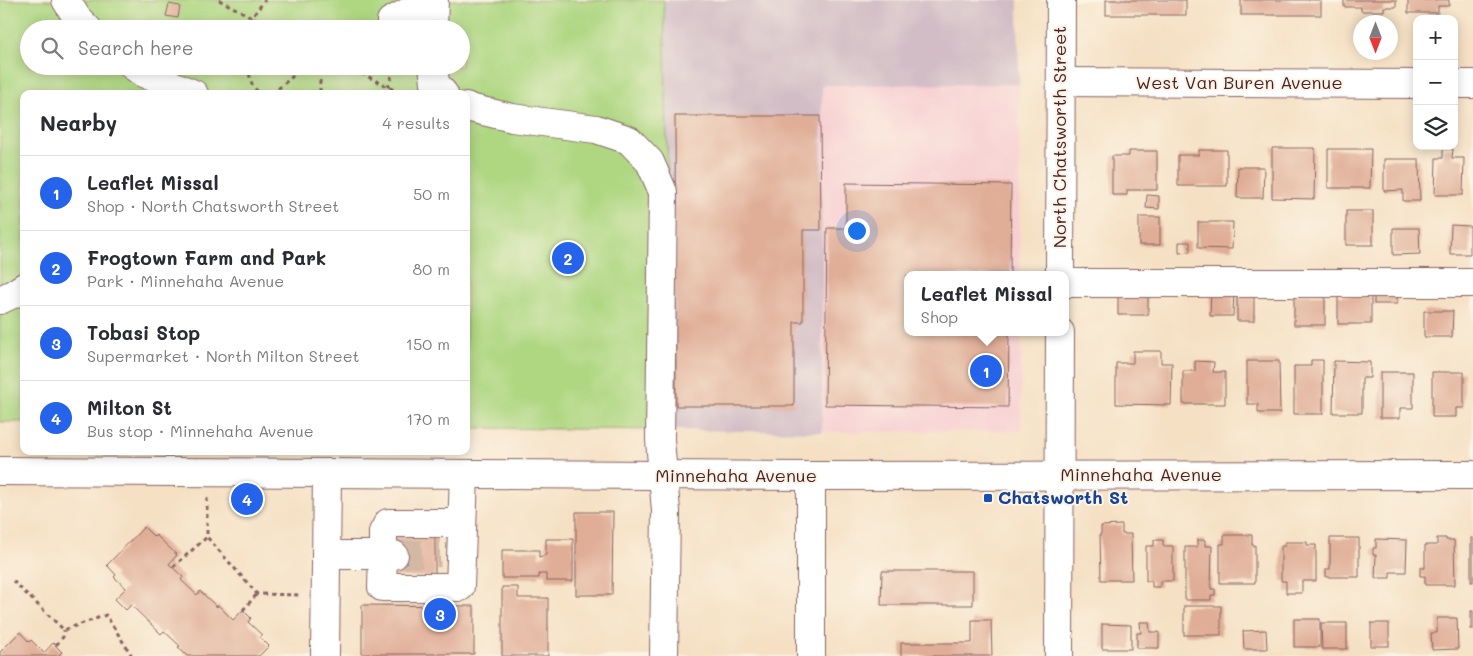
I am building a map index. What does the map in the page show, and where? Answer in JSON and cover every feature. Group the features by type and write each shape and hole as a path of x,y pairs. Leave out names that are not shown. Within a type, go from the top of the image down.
{"street":[{"path":"66,0 79,20"},
{"path":"393,20 430,0"},
{"path":"433,20 434,0"},
{"name":"North Chatsworth Street","path":"1060,271 1061,0"},
{"path":"148,75 184,90"},
{"path":"434,75 435,83 441,90"},
{"name":"West Van Buren Avenue","path":"1061,82 1413,84"},
{"path":"1458,84 1473,84"},
{"path":"470,108 512,118 596,129 629,140 650,162 663,192 660,440 666,510 664,656"},
{"path":"1069,283 1473,283"},
{"path":"0,300 20,290"},
{"path":"1059,656 1060,336"},
{"name":"Minnehaha Avenue","path":"0,471 663,476 1473,475"},
{"path":"325,656 327,473"},
{"path":"462,523 388,523 384,532 389,555 382,588 460,587 451,553 462,523 464,474"},
{"path":"811,476 811,656"},
{"path":"326,555 389,555"}],"path":[{"path":"219,0 258,20"},
{"path":"251,20 265,0"},
{"path":"250,75 256,90"},
{"path":"277,90 294,75"},
{"path":"365,75 394,90"},
{"path":"386,90 392,75"},
{"path":"320,80 320,90"},
{"path":"208,472 206,538 257,594 326,595"},
{"path":"173,567 206,538"},
{"path":"13,581 64,630"},
{"path":"243,610 257,594"},
{"path":"64,630 106,615 132,656"},
{"path":"56,645 63,637 64,630"}],"shaded area":[{"path":"664,0 1018,0 1019,84 822,85 822,432 673,430"},
{"path":"822,84 1019,84 1020,271 904,271 904,336 1021,336 1021,431 822,432"}],"green space":[{"path":"0,0 664,0 673,430 470,428 470,90 20,90 20,422 0,422"}],"building":[{"path":"1106,0 1186,0 1186,15 1106,15"},
{"path":"1241,0 1321,0 1321,15 1241,15"},
{"path":"1344,0 1396,0 1396,7 1384,7 1384,11 1361,11 1361,7 1344,7"},
{"path":"1408,0 1449,0 1449,6 1438,6 1438,13 1408,13"},
{"path":"169,4 180,6 178,18 166,16"},
{"path":"675,116 820,116 821,230 803,230 803,322 794,322 794,406 676,406"},
{"path":"1272,148 1315,148 1314,199 1272,198"},
{"path":"1328,149 1371,149 1370,188 1328,188"},
{"path":"1199,150 1227,150 1227,186 1178,186 1178,155 1199,155"},
{"path":"1443,150 1453,150 1452,158 1464,158 1463,195 1435,195 1436,158 1443,158"},
{"path":"1129,151 1157,151 1157,190 1127,190 1127,195 1112,195 1112,156 1129,156"},
{"path":"1384,159 1419,159 1420,201 1403,201 1403,190 1384,191"},
{"path":"1238,167 1264,167 1263,198 1237,198"},
{"path":"846,183 1011,185 1010,271 904,271 904,336 1009,336 1008,407 825,405 827,228 846,228"},
{"path":"1147,195 1159,196 1159,209 1146,208"},
{"path":"1346,211 1373,211 1373,245 1346,245"},
{"path":"1139,217 1160,217 1160,245 1139,245"},
{"path":"1198,222 1233,222 1232,249 1198,248"},
{"path":"1451,225 1470,226 1470,254 1450,254"},
{"path":"1393,228 1419,228 1420,254 1393,255"},
{"path":"1179,242 1190,242 1190,252 1179,253"},
{"path":"1148,288 1148,315 1118,315 1118,289"},
{"path":"1211,288 1234,288 1233,316 1210,316"},
{"path":"1374,288 1397,288 1397,304 1374,304"},
{"path":"1294,295 1325,295 1325,325 1294,325"},
{"path":"1254,296 1254,321 1237,321 1237,297"},
{"path":"1338,296 1371,296 1371,324 1338,324"},
{"path":"1424,311 1453,311 1452,337 1424,337"},
{"path":"1133,351 1161,351 1161,363 1172,363 1171,405 1116,404 1116,363 1133,363"},
{"path":"1311,360 1323,360 1323,414 1294,414 1294,366 1311,366"},
{"path":"1195,361 1214,362 1213,372 1225,372 1225,404 1183,404 1183,371 1195,371"},
{"path":"1247,361 1279,361 1280,413 1258,413 1258,404 1247,404"},
{"path":"1334,361 1370,362 1370,378 1362,378 1362,413 1333,413"},
{"path":"1380,372 1413,372 1413,408 1400,408 1400,418 1380,418"},
{"path":"1432,372 1464,372 1464,408 1456,408 1456,417 1432,417"},
{"path":"576,512 613,512 612,595 576,595"},
{"path":"389,520 435,520 435,577 388,577"},
{"path":"1122,525 1122,534 1131,534 1132,580 1101,580 1101,526"},
{"path":"144,527 154,537 156,535 177,555 169,564 183,577 181,580 197,595 200,591 233,620 243,610 251,618 248,622 262,635 260,637 269,646 259,656 187,656 178,647 180,646 164,631 161,634 131,605 126,610 115,599 126,588 114,577 116,575 107,565"},
{"path":"1224,535 1252,535 1252,545 1255,545 1255,583 1220,583 1220,544 1224,544"},
{"path":"1330,538 1359,538 1359,577 1326,577 1326,569 1330,569"},
{"path":"1437,538 1454,540 1455,585 1425,585 1425,576 1420,576 1420,568 1425,568 1425,545 1437,545"},
{"path":"1471,538 1473,538 1473,582 1471,582"},
{"path":"546,539 573,539 573,581 546,581 546,574 539,574 539,578 502,578 502,550 539,550 539,557 546,555"},
{"path":"1376,539 1407,540 1406,572 1390,572 1390,578 1375,578 1376,555 1373,555 1373,548 1376,548"},
{"path":"1154,540 1163,540 1163,546 1173,546 1173,581 1160,581 1160,587 1152,587 1152,581 1146,581 1146,546 1154,546"},
{"path":"1197,540 1205,540 1205,546 1212,546 1211,589 1215,589 1215,595 1211,595 1211,600 1185,600 1185,547 1197,547"},
{"path":"1285,542 1307,542 1307,545 1316,545 1316,581 1302,581 1302,593 1286,593 1286,581 1281,581 1281,546 1285,546"},
{"path":"882,571 973,571 973,605 881,605"},
{"path":"502,587 518,587 518,598 548,598 548,656 502,656"},
{"path":"362,605 474,606 474,654 362,654"},
{"path":"1184,606 1221,606 1221,635 1184,635"},
{"path":"1471,611 1473,611 1473,629 1471,629"},
{"path":"1437,618 1457,618 1458,649 1432,650 1431,633 1437,633"},
{"path":"1294,619 1320,619 1320,647 1294,647"},
{"path":"972,620 991,620 992,656 901,656 901,643 972,643"},
{"path":"1140,622 1149,622 1150,632 1159,632 1159,648 1137,648 1137,633 1141,633"},
{"path":"1321,623 1347,623 1347,649 1322,649"},
{"path":"1371,623 1389,623 1389,646 1371,646"},
{"path":"1102,624 1131,625 1131,649 1102,649"},
{"path":"1266,630 1267,649 1244,649 1243,631"},
{"path":"20,632 29,642 31,640 44,653 53,643 62,652 60,656 0,656 0,652"}],"tunnel":[{"path":"394,555 440,553"}],"place":[{"name":"Frogtown Farm and Park","path":"568,258"},
{"name":"Leaflet Missal","path":"986,371"},
{"name":"Chatsworth St","path":"988,498"},
{"name":"Milton St","path":"247,499"},
{"name":"Tobasi Stop","path":"440,614"}]}
